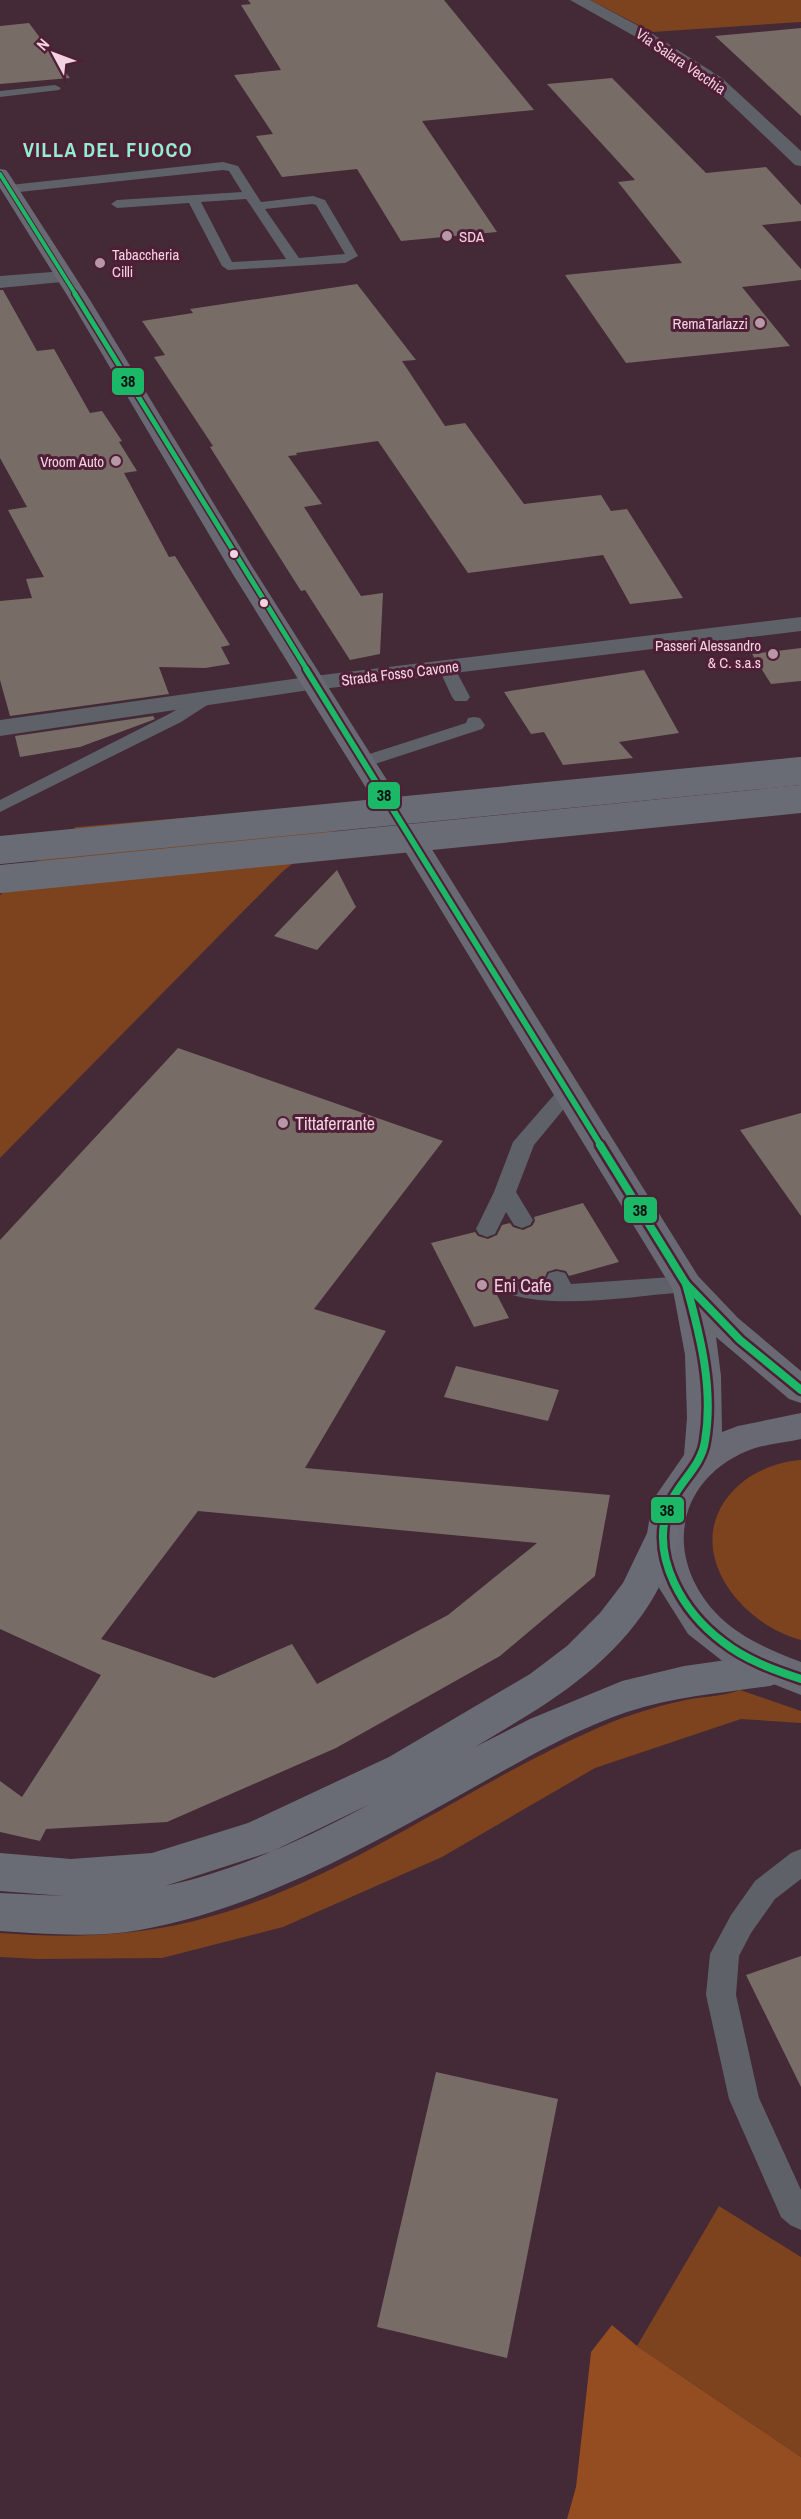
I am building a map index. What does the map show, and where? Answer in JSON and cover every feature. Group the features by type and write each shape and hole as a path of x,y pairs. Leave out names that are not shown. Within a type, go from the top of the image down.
{"highway":[{"path":"0,850 801,771"},
{"path":"0,879 801,799"},
{"path":"0,1872 71,1878 152,1872 258,1838 403,1769 544,1686 581,1657 613,1624 637,1592 663,1538"},
{"path":"0,1912 86,1916 139,1911 189,1901 239,1886 330,1846 470,1770 603,1705 644,1691 685,1682 785,1674"}],"main road":[{"path":"5,181 241,568 384,796"},
{"path":"419,851 686,1284 731,1333 801,1390"},
{"path":"686,1284 696,1320 705,1379 706,1422 701,1461"},
{"path":"785,1674 726,1646 691,1613 670,1576 663,1538 668,1509 681,1483 701,1461 723,1446 748,1435 777,1428 801,1426"}],"street":[{"name":"Via Salara Vecchia","path":"578,0 642,34 716,81 801,161"},
{"path":"0,282 65,277"},
{"name":"Strada Fosso Cavone","path":"0,728 314,683 801,624"}],"lane":[{"path":"0,94 55,88"},
{"path":"5,181 224,166 234,169 295,262"},
{"path":"117,204 193,198 313,201 321,203 352,256 345,259 228,266 193,198"},
{"path":"446,667 461,697"},
{"path":"0,807 175,718 206,698"},
{"path":"363,762 476,725 474,722"},
{"path":"487,1229 505,1192 524,1142 567,1093"},
{"path":"505,1192 522,1220"},
{"path":"520,1288 686,1284"},
{"path":"801,1863 765,1890 741,1924 725,1954 721,1995 744,2099 792,2206 801,2214"}],"shaded area":[{"path":"590,0 801,0 801,22 652,32"},
{"path":"371,802 282,872 0,1158 0,895 76,827"},
{"path":"801,1460 801,1640 776,1630 753,1615 734,1596 720,1574 713,1550 714,1526 724,1502 745,1480 772,1466"},
{"path":"740,1690 801,1711 801,1723 741,1719 595,1768 442,1857 283,1927 162,1958 0,1957 0,1933 73,1936 122,1933 194,1921 249,1904 355,1857 508,1772 612,1722 671,1703"},
{"path":"719,2206 801,2257 801,2457 637,2346"},
{"path":"612,2325 637,2346 801,2457 801,2519 567,2519 576,2487 591,2352"}],"building":[{"path":"248,0 444,0 534,110 422,121 497,232 401,241 357,169 282,177 256,136 273,134 234,75 281,70 241,5 251,4"},
{"path":"29,23 70,78 0,84 0,26"},
{"path":"801,28 801,116 715,36"},
{"path":"612,78 706,173 766,167 801,205 801,221 762,225 801,269 801,280 742,287 790,346 626,363 565,275 682,263 618,182 635,180 547,84"},
{"path":"357,284 416,360 402,361 445,426 465,423 524,504 601,495 611,511 627,509 683,598 630,604 603,555 468,573 378,441 296,453 297,455 288,456 322,504 304,507 361,596 383,593 380,654 350,660 305,590 301,591 210,447 213,446 154,357 165,355 142,321 193,313 190,309"},
{"path":"0,290 3,290 37,351 54,349 90,413 102,411 122,441 119,442 137,471 124,473 169,557 175,556 230,645 221,647 230,664 205,668 159,667 169,694 10,716 0,680 0,601 32,598 26,579 44,577 8,510 27,507 0,458"},
{"path":"801,648 801,681 771,684 752,654"},
{"path":"644,670 679,733 619,742 633,758 563,765 544,732 531,734 504,692"},
{"path":"153,716 155,719 80,747 20,757 15,736"},
{"path":"337,870 356,907 317,950 274,936"},
{"path":"178,1048 443,1141 314,1309 386,1331 305,1468 610,1495 595,1576 500,1656 336,1748 167,1822 46,1829 40,1841 0,1832 0,1781 22,1797 101,1675 0,1629 0,1240","holes":["198,1511 537,1543 448,1615 317,1684 292,1644 214,1678 101,1639"]},
{"path":"801,1113 801,1216 740,1130"},
{"path":"583,1203 619,1262 569,1276 566,1271 556,1269 547,1272 544,1280 511,1281 507,1288 508,1292 497,1295 509,1318 474,1327 431,1243 475,1232 478,1236 488,1239 497,1235 502,1225 510,1223 513,1227 523,1230 532,1226 535,1221 534,1217"},
{"path":"456,1366 559,1390 548,1421 444,1397"},
{"path":"801,1956 801,2087 746,1975"},
{"path":"436,2072 558,2099 507,2358 377,2327"}],"transit line":[{"name":"38","path":"0,174 686,1284 740,1340 801,1390"},
{"name":"38","path":"686,1284 704,1362 707,1382 707,1422 703,1452 677,1490 668,1508 664,1524 668,1567 681,1595 707,1629 741,1654 760,1664 801,1679"}],"place":[{"name":"SDA","path":"447,236"},
{"name":"Tabaccheria Cilli","path":"100,263"},
{"name":"RemaTarlazzi","path":"760,323"},
{"name":"Vroom Auto","path":"116,461"},
{"name":"Passeri Alessandro & C. s.a.s","path":"773,654"},
{"name":"Tittaferrante","path":"283,1123"},
{"name":"Eni Cafe","path":"482,1285"}],"district":[{"name":"VILLA DEL FUOCO","path":"108,149"}]}
